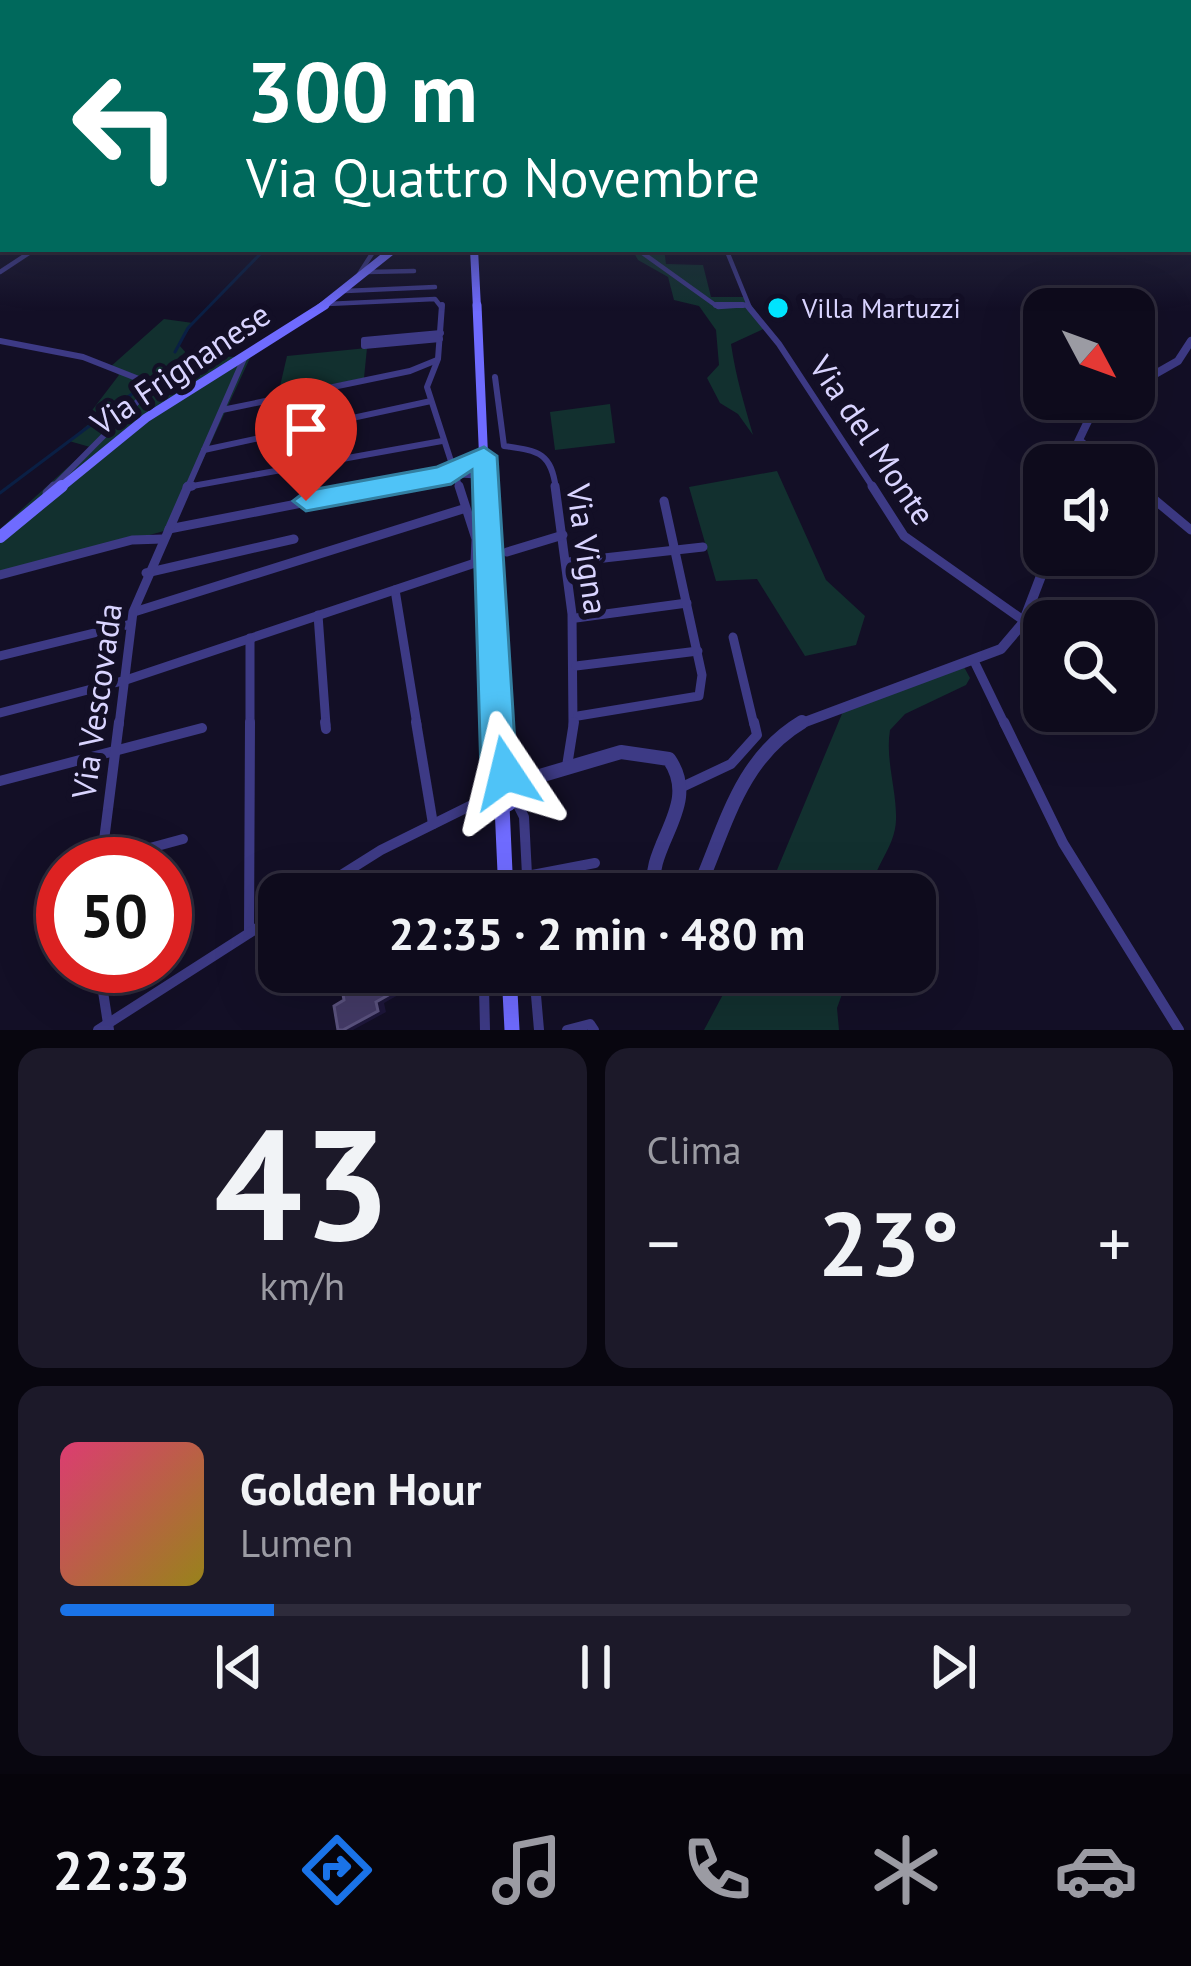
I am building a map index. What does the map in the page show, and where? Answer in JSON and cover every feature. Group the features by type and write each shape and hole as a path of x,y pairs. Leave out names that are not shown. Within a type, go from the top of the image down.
{"main road":[{"name":"Via Frignanese","path":"0,537 146,418 327,304 390,252"},
{"path":"474,252 499,773 510,795 507,873"},
{"path":"499,773 486,783 485,798 510,795"},
{"path":"510,993 512,1030"}],"street":[{"path":"0,272 30,252"},
{"path":"350,287 373,252"},
{"path":"641,252 718,307 746,305"},
{"name":"Via del Monte","path":"727,252 746,305 779,344 904,536 1023,620"},
{"path":"367,272 414,271"},
{"path":"350,287 435,287"},
{"path":"327,304 434,299 442,304 438,359 427,387"},
{"path":"441,336 364,346 364,340 441,336"},
{"path":"0,341 83,357 154,385 45,500"},
{"path":"1155,374 1178,361 1191,341"},
{"name":"Via Vescovada","path":"104,837 132,618 146,572 247,353"},
{"path":"222,410 410,371 438,359"},
{"path":"0,713 126,680 475,562 476,539 450,471 423,374 410,371"},
{"name":"Via Vigna","path":"495,377 500,438 511,449 541,451 552,462 575,618 578,716 567,766"},
{"path":"203,450 431,401"},
{"path":"1077,444 1094,420"},
{"path":"1079,439 1085,444"},
{"path":"187,487 442,440"},
{"path":"0,575 133,540 450,471 484,456"},
{"path":"450,471 485,476"},
{"path":"578,716 699,696 698,651 664,501"},
{"path":"1155,501 1191,530"},
{"path":"0,656 132,618 463,509"},
{"path":"507,552 563,535"},
{"path":"146,572 294,539"},
{"path":"568,562 703,547"},
{"path":"395,590 433,824"},
{"path":"575,618 687,603"},
{"path":"318,615 326,729"},
{"path":"705,873 746,780 776,739 825,710 974,662 1010,642 1023,620"},
{"path":"680,788 730,764 758,734 733,637"},
{"path":"249,932 250,638"},
{"path":"576,666 698,651"},
{"path":"974,662 1063,843 1179,1030"},
{"path":"0,782 202,728"},
{"path":"527,873 524,817 510,795 567,766 648,749 671,763 680,788 679,808 651,873"},
{"path":"348,873 485,798"},
{"path":"543,873 595,863"},
{"path":"102,993 105,1028 258,927"},
{"path":"484,993 485,1030"},
{"path":"535,993 538,1030"},
{"path":"567,1030 590,1024 594,1030"}],"green space":[{"path":"634,252 664,252 666,264 703,265 711,297 745,297 768,327 731,344 753,435 738,414 720,403 707,378 719,365 716,330 699,306 674,300 668,277 638,260"},
{"path":"164,319 193,323 179,345 187,354 250,358 171,529 0,577 0,529 90,447 69,441 91,422 87,417 119,375 109,368"},
{"path":"367,348 364,378 278,395 287,356"},
{"path":"610,404 615,443 555,450 550,412"},
{"path":"777,471 826,580 865,616 856,645 805,656 757,579 716,581 689,487"},
{"path":"964,667 970,678 966,685 905,714 890,730 896,820 876,873 776,873 844,709"},
{"path":"724,993 842,993 837,1008 839,1030 704,1030"}],"building":[{"path":"343,993 392,993 376,1002 378,1011 338,1030 334,1006 344,1000"}],"waterway":[{"path":"175,352 188,328 262,252"},
{"path":"0,493 144,385"}],"place":[{"name":"Villa Martuzzi","path":"778,308"}],"route":[{"path":"306,501 451,474 449,469 468,466 484,456 499,773 506,773"}]}
